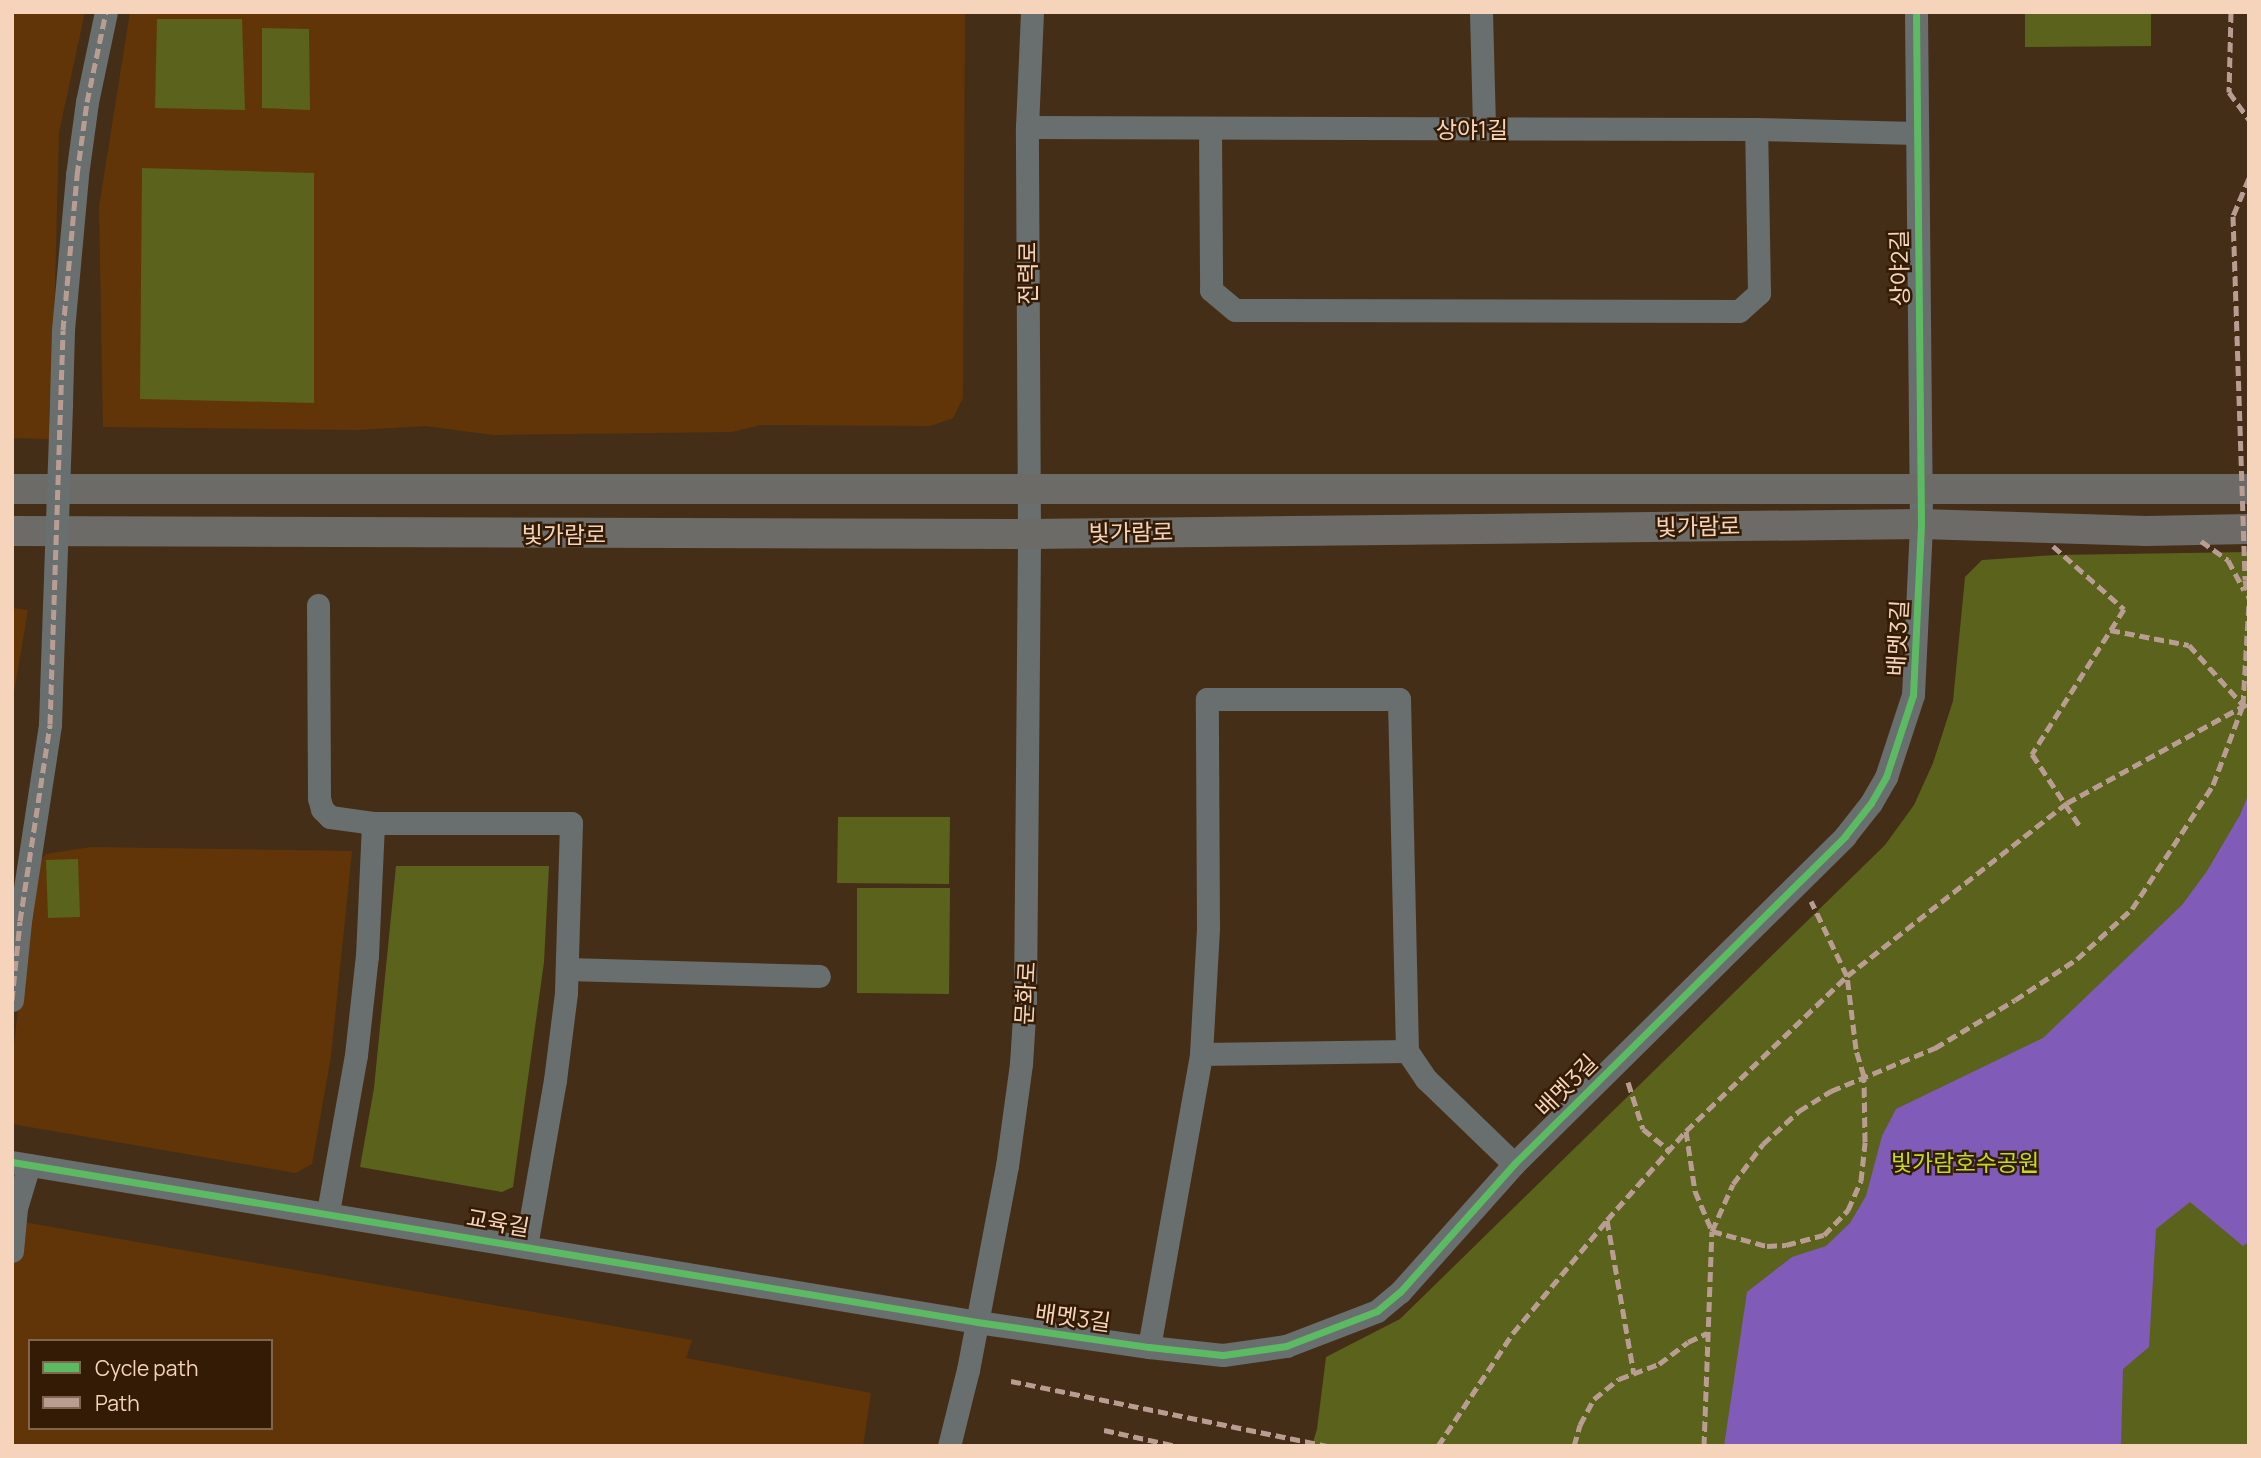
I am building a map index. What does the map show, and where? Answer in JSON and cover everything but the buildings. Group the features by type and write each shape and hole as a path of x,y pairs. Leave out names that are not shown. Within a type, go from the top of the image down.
{"main road":[{"name":"빛가람로","path":"12,489 2249,489"},
{"name":"빛가람로","path":"12,531 1029,534 1921,524 2146,531 2249,529"}],"street":[{"path":"12,1000 20,921 50,724 63,330 76,174 87,102 106,12"},
{"name":"전력로","path":"1029,534 1027,127 1032,12"},
{"path":"1481,12 1484,129"},
{"name":"상야2길","path":"1916,12 1921,524"},
{"name":"상야1길","path":"1027,127 1756,129 1916,133"},
{"path":"1210,129 1211,290 1235,310 1644,311 1739,311 1759,293 1756,129"},
{"name":"배멧3길","path":"977,1322 1223,1355 1286,1346 1377,1311 1400,1292 1514,1164 1845,836 1871,803 1899,743 1913,695 1921,524"},
{"name":"문화로","path":"949,1446 1002,1193 1021,1064 1027,949 1029,534"},
{"path":"318,605 322,809 330,817 373,823 571,823 568,969 555,1080 526,1246"},
{"path":"1149,1347 1200,1054 1208,927 1207,699 1399,699 1407,1051 1426,1079 1514,1164"},
{"path":"328,1212 356,1055 367,956 373,823"},
{"path":"568,969 819,976"},
{"path":"1200,1054 1407,1051"},
{"path":"12,1251 21,1164"},
{"name":"교육길","path":"21,1164 328,1212 977,1322"}],"shaded area":[{"path":"12,12 85,12 59,132 51,439 12,438"},
{"path":"130,12 965,12 963,398 953,418 930,426 760,425 732,432 493,435 426,426 357,430 103,427 99,207"},
{"path":"12,608 28,610 12,704"},
{"path":"2249,793 2249,1242 2243,1246 2190,1202 2156,1229 2149,1347 2123,1369 2121,1446 1724,1446 1747,1292 1792,1257 1826,1246 1850,1223 1866,1196 1882,1136 1896,1109 2043,1038 2182,905 2207,871 2240,815"},
{"path":"91,847 352,851 331,1056 312,1164 296,1173 12,1124 12,1062 30,905 40,861 46,854"},
{"path":"12,1220 692,1340 686,1358 871,1393 863,1446 12,1446"}],"green space":[{"path":"2025,12 2151,12 2151,46 2025,47"},
{"path":"157,19 242,19 245,110 155,108"},
{"path":"262,28 309,29 310,110 262,108"},
{"path":"142,168 314,173 314,403 140,399"},
{"name":"빛가람호수공원","path":"2249,552 2249,1446 1312,1446 1317,1429 1326,1357 1400,1319 1885,845 1914,805 1933,763 1953,701 1965,577 1982,560 2056,555"},
{"path":"838,817 950,817 949,884 837,883"},
{"path":"78,859 80,917 48,918 46,860"},
{"path":"396,866 549,866 544,962 513,1187 502,1192 360,1167 374,1088"},
{"path":"857,888 950,888 949,994 857,993"}],"marked path":[{"path":"12,1000 20,921 50,724 63,330 77,175 87,102 106,12"},
{"path":"2231,12 2229,92 2249,120"},
{"path":"2249,178 2233,216 2245,580 2249,599"},
{"path":"2201,541 2228,560 2244,590"},
{"path":"2053,546 2124,609 2032,754 2081,828"},
{"path":"1704,1446 1712,1231 1733,1184 1763,1144 1799,1111 1831,1091 1935,1048 2015,1000 2077,959 2132,909 2213,785 2243,705 2249,601"},
{"path":"2110,630 2189,645 2243,705"},
{"path":"1438,1446 1513,1333 1607,1220 1686,1131 1847,976 2067,803 2249,703"},
{"path":"1686,1131 1695,1191 1712,1231 1767,1246 1786,1245 1824,1235 1848,1210 1861,1181 1865,1142 1864,1076 1856,1049 1847,976 1811,901"},
{"path":"1628,1082 1643,1129 1669,1150"},
{"path":"1607,1220 1634,1374"},
{"path":"1574,1446 1580,1425 1594,1399 1619,1379 1659,1364 1688,1342 1707,1333"},
{"path":"1011,1381 1328,1446"},
{"path":"1104,1430 1177,1446"}],"cycle path":[{"path":"12,1162 977,1322 1149,1347 1223,1355 1286,1346 1377,1311 1400,1292 1514,1164 1845,836 1871,803 1886,777 1913,695 1921,524 1916,12"}]}
